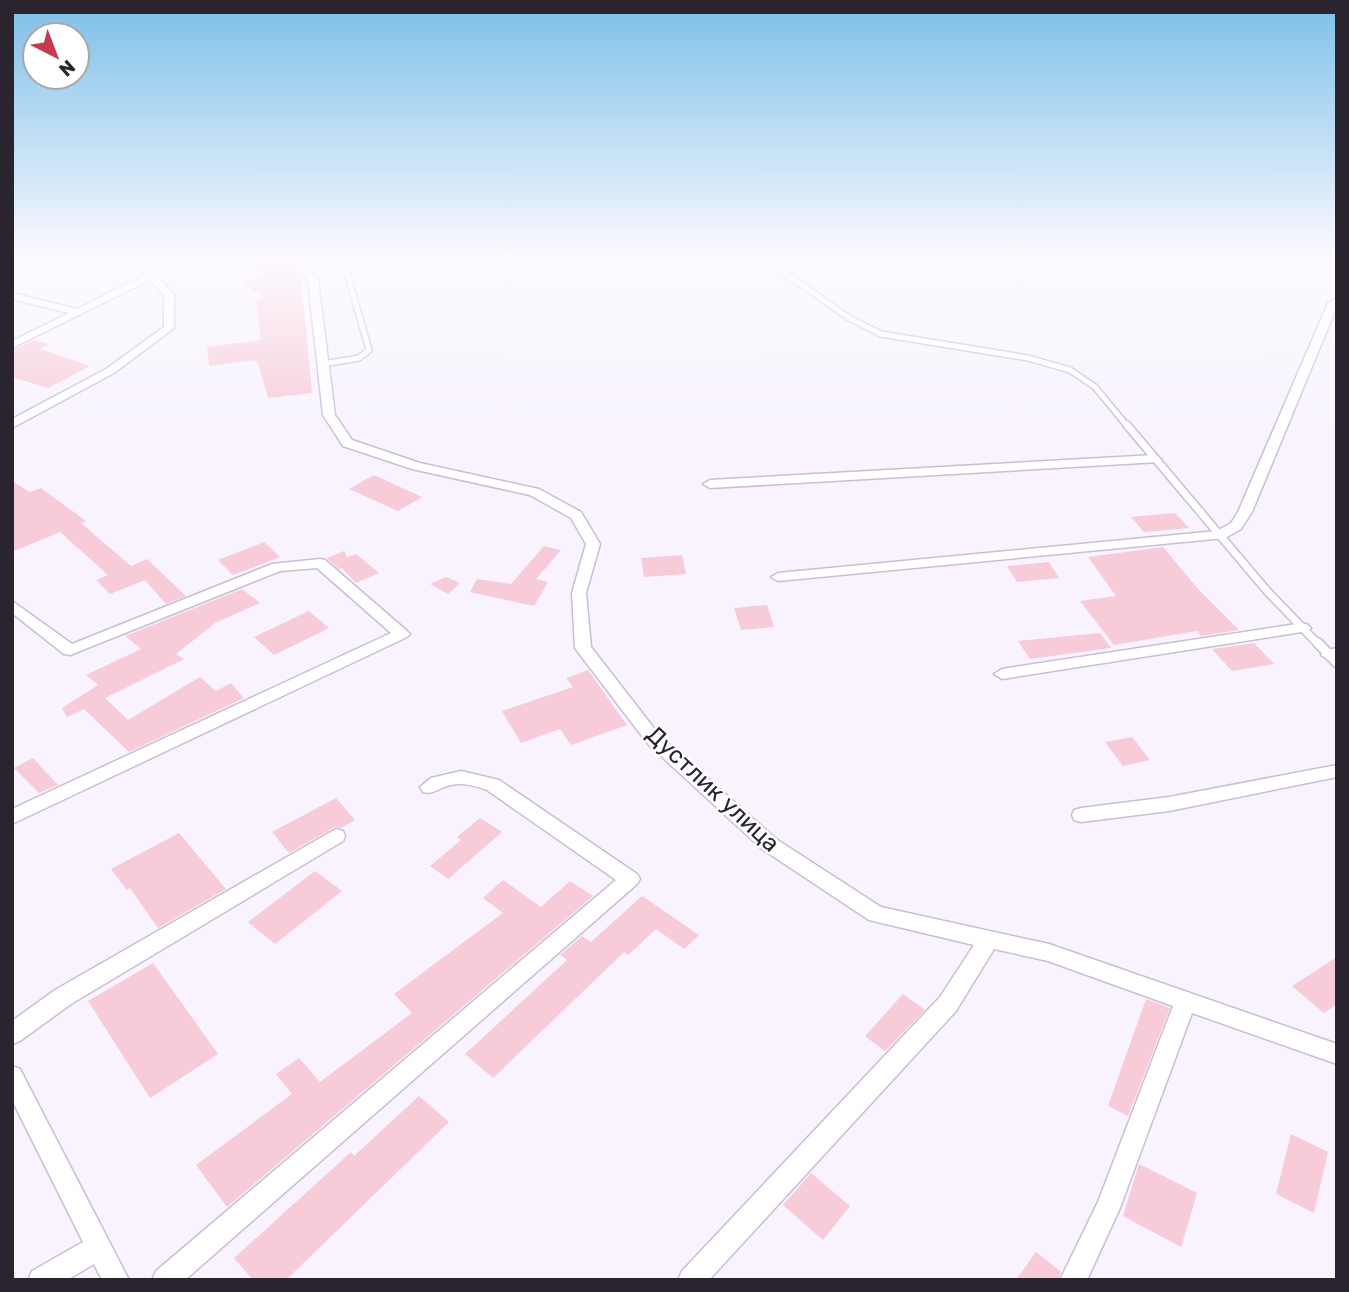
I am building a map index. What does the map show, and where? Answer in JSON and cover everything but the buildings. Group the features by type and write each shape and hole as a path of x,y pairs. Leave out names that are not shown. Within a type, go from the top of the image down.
{"street":[{"path":"12,345 68,317"},
{"path":"12,424 110,371 169,328 169,317"},
{"name":"Дустлик улица","path":"317,317 329,415 348,443 416,466 534,492 576,515 593,544 579,593 583,648 654,740 769,844 876,914 1049,953 1337,1054"},
{"path":"778,577 1220,535 1236,526 1245,512 1327,317"},
{"path":"710,484 1155,459"},
{"path":"12,605 70,650 277,567 320,562 402,634 12,817"},
{"path":"1002,674 1303,628"},
{"path":"1081,815 1169,804 1337,771"},
{"path":"165,1280 630,879 493,785 472,777 444,778 429,787"},
{"path":"12,1034 63,997 336,836"},
{"path":"691,1280 948,1004 989,939"},
{"path":"1073,1280 1108,1208 1186,1001"},
{"path":"12,1076 116,1280"},
{"path":"41,1280 100,1246"}],"lane":[{"path":"323,364 359,358 369,350 360,317"},
{"path":"848,317 881,334 1028,358 1070,370 1095,387 1220,535 1303,628 1334,657"}]}
